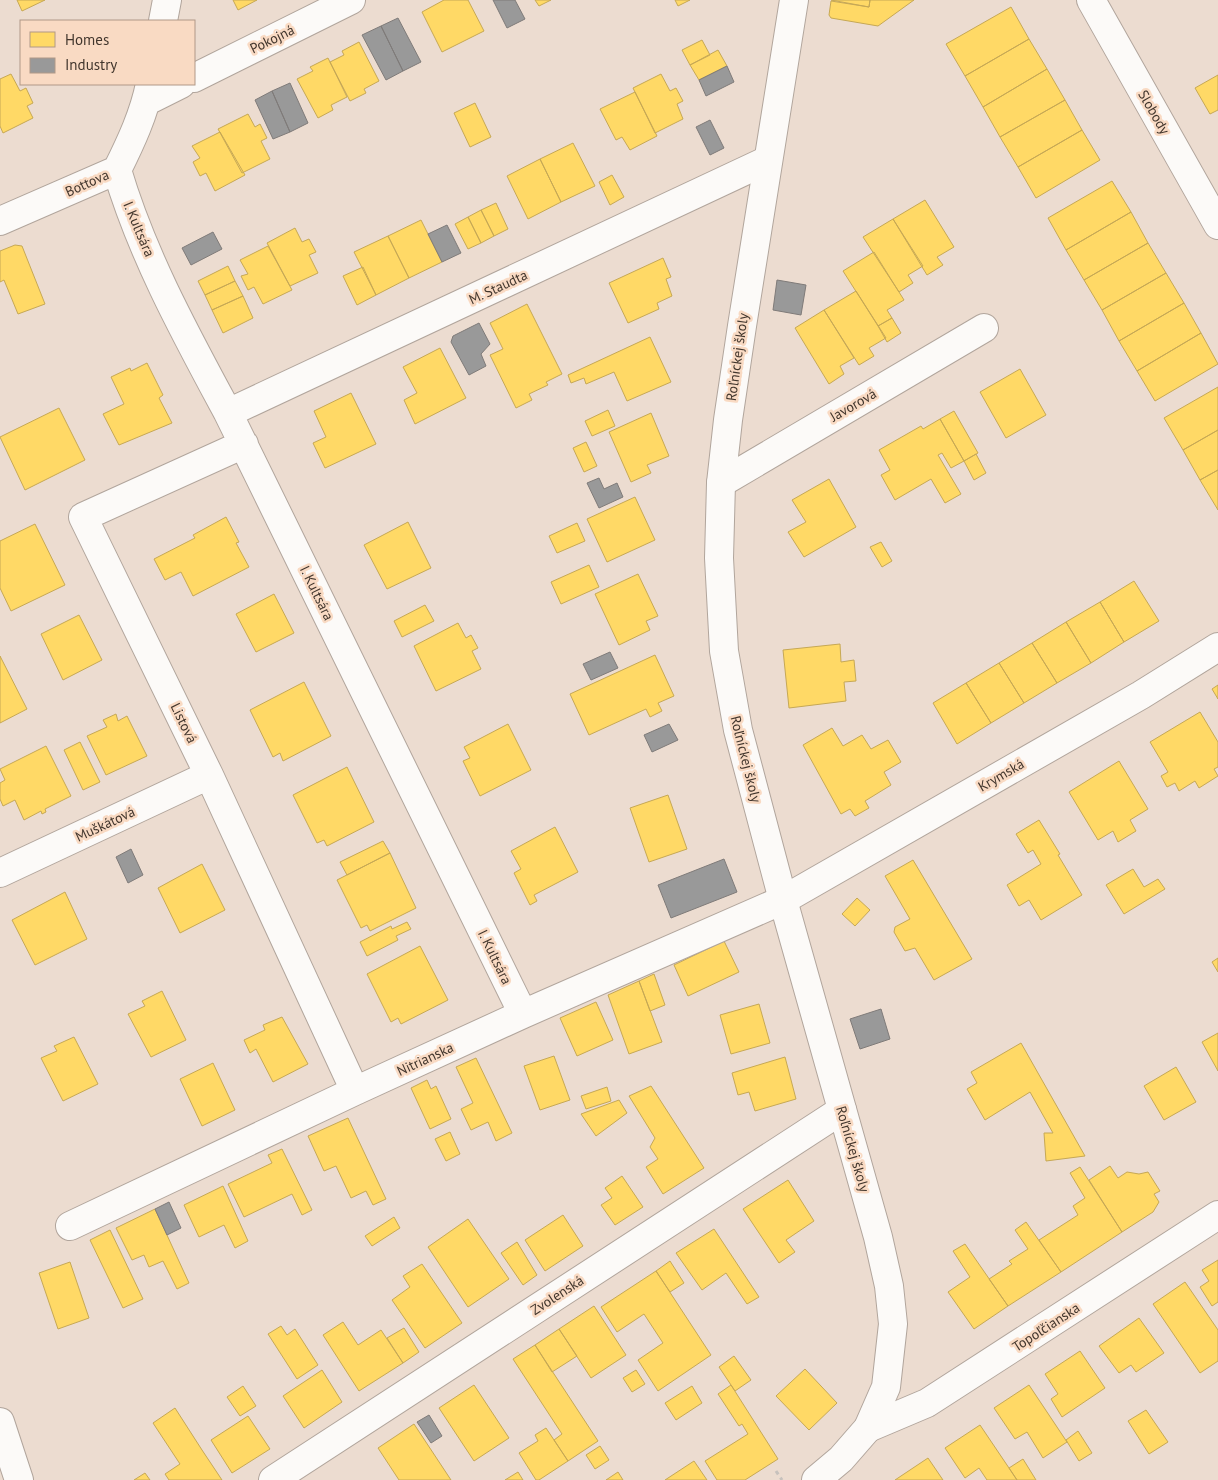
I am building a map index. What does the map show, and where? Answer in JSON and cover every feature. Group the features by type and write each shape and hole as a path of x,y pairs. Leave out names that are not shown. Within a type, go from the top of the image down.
{"street":[{"path":"163,20 167,0"},
{"name":"Pokojná","path":"195,78 350,0"},
{"name":"Roľníckej školy","path":"794,0 736,364 722,483 719,558 724,651 738,730 782,900 878,1237 889,1286 893,1324 886,1387 868,1428 841,1460 816,1480"},
{"name":"Slobody","path":"1091,0 1218,225"},
{"path":"148,92 178,85"},
{"name":"Bottova","path":"0,221 117,170 134,135 148,92"},
{"name":"M. Staudta","path":"228,413 768,160"},
{"name":"I. Kultsára","path":"117,170 128,206 181,326 244,444 523,1014"},
{"name":"Javorová","path":"722,483 984,328"},
{"name":"Listová","path":"244,444 83,517 209,775 355,1091"},
{"name":"Krymská","path":"782,900 1141,695 1218,647"},
{"name":"Muškátová","path":"0,873 209,775"},
{"name":"Nitrianska","path":"70,1226 523,1014 782,900"},
{"name":"Zvolenská","path":"273,1480 842,1110"},
{"name":"Topoľčianska","path":"868,1428 928,1403 1218,1215"},
{"path":"0,1422 19,1480"}],"path":[{"path":"776,1471 782,1480"}],"building: Homes":[{"path":"17,0 45,0 22,11"},
{"path":"233,0 257,0 238,10"},
{"path":"444,0 468,0 484,31 442,52 422,12"},
{"path":"535,0 551,0 539,6"},
{"path":"675,0 690,0 678,6"},
{"path":"831,0 870,0 869,7"},
{"path":"870,0 914,0 878,26 831,18 829,15 831,1 869,7"},
{"path":"1011,7 1029,39 965,76 946,44"},
{"path":"1029,39 1047,69 983,107 965,76"},
{"path":"702,40 710,55 690,65 682,50"},
{"path":"359,42 379,81 364,89 366,93 350,101 330,62 344,55 342,51"},
{"path":"718,50 727,66 699,80 690,65"},
{"path":"328,58 347,97 331,105 333,110 318,118 297,79 313,71 310,67"},
{"path":"1047,69 1065,100 1000,137 983,107"},
{"path":"11,74 20,91 26,88 33,103 27,106 33,118 3,133 0,126 0,79"},
{"path":"661,74 670,91 676,88 683,101 677,104 683,119 655,133 633,88"},
{"path":"1218,75 1218,110 1210,114 1195,88"},
{"path":"635,92 657,136 630,150 622,137 616,140 600,109"},
{"path":"1065,100 1082,130 1018,167 1000,137"},
{"path":"475,103 491,137 470,147 454,113"},
{"path":"248,114 255,127 260,124 267,138 261,141 270,159 242,173 218,129"},
{"path":"1082,130 1100,160 1036,198 1018,167"},
{"path":"220,132 245,175 215,191 206,173 200,176 193,162 200,158 192,146"},
{"path":"573,143 595,186 561,202 540,159"},
{"path":"540,159 561,202 528,219 507,176"},
{"path":"612,175 624,197 610,205 599,182"},
{"path":"1112,181 1131,212 1066,250 1048,218"},
{"path":"925,200 954,247 937,257 943,265 927,275 893,219"},
{"path":"496,203 508,229 494,236 481,210"},
{"path":"481,210 494,236 481,243 468,217"},
{"path":"1131,212 1148,243 1084,280 1066,250"},
{"path":"468,217 481,243 468,249 455,224"},
{"path":"893,219 923,266 908,275 913,283 899,292 863,237"},
{"path":"421,220 442,262 409,278 388,236"},
{"path":"295,228 302,242 309,239 316,252 309,255 318,273 290,286 267,243"},
{"path":"388,236 409,278 376,295 354,252"},
{"path":"1148,243 1166,273 1102,310 1084,280"},
{"path":"15,245 22,246 45,304 18,314 4,280 0,282 0,251"},
{"path":"268,246 292,290 263,304 254,287 248,290 241,276 248,274 240,260"},
{"path":"874,252 904,300 887,310 892,318 878,326 843,271"},
{"path":"663,258 671,277 666,279 672,296 657,303 659,309 628,323 609,283"},
{"path":"228,266 235,281 205,295 198,281"},
{"path":"363,267 376,295 357,305 343,276"},
{"path":"1166,273 1184,303 1119,341 1102,310"},
{"path":"235,281 243,296 212,310 205,295"},
{"path":"856,291 886,338 869,348 874,356 859,365 824,310"},
{"path":"243,296 253,318 223,333 212,310"},
{"path":"1184,303 1201,333 1137,371 1119,341"},
{"path":"527,304 562,374 546,382 548,385 529,394 532,400 516,408 490,355 503,349 490,323"},
{"path":"824,310 854,358 840,366 844,374 829,384 795,328"},
{"path":"892,318 901,333 887,342 878,326"},
{"path":"1201,333 1218,364 1155,401 1137,371"},
{"path":"650,337 671,382 627,401 614,372 586,384 584,378 571,383 568,375"},
{"path":"440,348 466,398 415,424 404,400 417,393 403,367"},
{"path":"147,363 163,395 159,398 172,423 119,445 103,414 124,404 111,377 130,368 131,371"},
{"path":"1020,369 1046,415 1006,438 980,392"},
{"path":"1218,387 1218,430 1183,450 1164,418"},
{"path":"351,393 376,444 325,468 313,443 326,437 314,411"},
{"path":"59,408 85,460 25,490 0,437"},
{"path":"608,410 615,426 592,436 585,421"},
{"path":"954,411 978,453 964,461 940,419"},
{"path":"651,413 669,456 647,465 651,473 631,482 609,432"},
{"path":"940,419 964,461 951,468 942,453 938,455 961,494 945,503 931,479 895,500 881,475 890,470 879,450 921,426 923,429"},
{"path":"1218,430 1218,470 1200,480 1183,450"},
{"path":"586,442 597,466 584,472 573,448"},
{"path":"976,454 986,473 974,480 964,461"},
{"path":"1218,470 1218,510 1200,480"},
{"path":"829,479 856,527 804,557 788,532 806,522 792,500"},
{"path":"635,497 655,540 607,562 587,519"},
{"path":"226,517 239,542 236,543 249,567 193,596 181,572 165,580 154,559 195,538 193,535"},
{"path":"408,522 431,568 387,589 364,545"},
{"path":"577,523 585,541 557,553 549,536"},
{"path":"35,524 65,585 11,611 0,588 0,541"},
{"path":"881,542 892,561 882,567 870,547"},
{"path":"589,565 599,587 561,604 551,582"},
{"path":"638,574 658,616 646,621 650,630 619,645 595,594"},
{"path":"1134,581 1159,621 1124,642 1100,602"},
{"path":"274,594 294,633 256,652 236,614"},
{"path":"1100,602 1124,642 1091,663 1066,622"},
{"path":"425,605 434,621 402,637 394,621"},
{"path":"79,615 102,660 63,680 41,634"},
{"path":"1066,622 1091,663 1057,683 1032,643"},
{"path":"458,623 466,638 471,635 478,648 472,651 481,669 436,691 414,646"},
{"path":"1032,643 1057,683 1024,703 999,663"},
{"path":"840,644 841,662 854,660 856,681 844,682 846,701 789,708 783,650"},
{"path":"655,655 674,696 658,703 662,711 650,717 646,709 589,735 570,694"},
{"path":"0,656 27,709 0,723"},
{"path":"999,663 1024,703 991,723 966,683"},
{"path":"304,682 331,736 283,761 280,753 273,757 250,710"},
{"path":"966,683 991,723 957,744 933,703"},
{"path":"1218,685 1218,699 1212,689"},
{"path":"1200,712 1218,742 1218,767 1214,769 1218,776 1199,788 1195,781 1179,791 1175,783 1167,787 1161,776 1168,772 1150,742"},
{"path":"116,714 118,721 127,716 147,756 106,775 87,736 107,727 103,720"},
{"path":"508,724 531,770 480,796 463,761 470,758 464,747"},
{"path":"832,728 843,746 862,735 871,749 888,740 901,762 884,772 891,785 865,801 869,808 855,816 850,809 841,814 803,745"},
{"path":"80,742 100,782 83,790 64,750"},
{"path":"46,746 71,796 45,809 46,812 42,814 41,811 24,820 15,800 3,806 0,799 0,783 5,780 0,769"},
{"path":"1119,761 1148,809 1130,820 1136,831 1118,842 1113,831 1098,840 1069,792"},
{"path":"347,767 374,822 327,846 324,840 317,843 293,795"},
{"path":"668,795 687,849 649,862 630,808"},
{"path":"1039,820 1082,895 1041,920 1029,900 1019,906 1007,885 1041,864 1033,850 1028,853 1016,834"},
{"path":"555,827 578,872 534,895 537,901 530,905 514,873 521,869 511,851"},
{"path":"383,841 390,853 347,875 340,862"},
{"path":"390,853 416,908 370,931 367,925 361,928 337,880"},
{"path":"913,860 972,959 934,980 915,948 905,951 894,932 895,927 910,919 885,876"},
{"path":"202,864 225,910 180,933 158,888"},
{"path":"1133,869 1144,887 1158,879 1165,889 1124,914 1106,885"},
{"path":"65,892 87,939 35,965 12,920"},
{"path":"857,898 870,910 855,926 842,914"},
{"path":"407,922 411,929 396,936 398,940 367,956 360,942 391,926 392,929"},
{"path":"724,941 739,972 688,996 674,965"},
{"path":"420,946 448,1000 401,1024 398,1018 391,1022 367,974"},
{"path":"1218,958 1218,972 1212,962"},
{"path":"654,974 665,1005 650,1011 639,981"},
{"path":"639,981 662,1042 629,1054 608,995"},
{"path":"162,991 186,1040 151,1057 128,1014 145,1006 142,1001"},
{"path":"596,1002 613,1040 577,1056 560,1018"},
{"path":"759,1004 770,1043 731,1054 720,1015"},
{"path":"282,1017 308,1064 273,1082 256,1049 250,1053 244,1040 265,1030 263,1025"},
{"path":"1218,1033 1218,1071 1202,1042"},
{"path":"74,1037 98,1084 63,1101 41,1058 57,1051 54,1046"},
{"path":"1021,1043 1085,1156 1046,1161 1044,1133 1053,1133 1030,1092 985,1120 967,1089 977,1083 971,1072"},
{"path":"554,1056 570,1100 540,1110 524,1066"},
{"path":"785,1057 796,1099 755,1111 749,1092 738,1095 732,1073"},
{"path":"476,1058 512,1133 496,1141 488,1122 471,1130 461,1109 473,1103 456,1067"},
{"path":"213,1063 235,1110 202,1126 180,1079"},
{"path":"1176,1067 1196,1102 1164,1120 1144,1086"},
{"path":"427,1080 431,1089 436,1086 451,1119 430,1129 411,1088"},
{"path":"651,1086 704,1168 663,1194 646,1167 658,1159 650,1147 655,1138 629,1096"},
{"path":"607,1087 611,1101 586,1109 581,1096"},
{"path":"619,1100 627,1113 596,1136 581,1114"},
{"path":"348,1118 386,1199 373,1205 366,1191 351,1198 336,1166 324,1171 308,1136"},
{"path":"450,1132 460,1154 446,1161 435,1139"},
{"path":"282,1149 312,1210 302,1215 292,1194 244,1217 228,1184 272,1163 268,1155"},
{"path":"1110,1166 1118,1178 1127,1172 1139,1174 1148,1172 1160,1191 1154,1194 1159,1202 1153,1212 1122,1232 1089,1180"},
{"path":"1080,1167 1122,1232 1061,1272 1039,1240 1078,1215 1073,1206 1085,1198 1070,1173"},
{"path":"622,1176 643,1207 615,1225 601,1205 612,1198 605,1188"},
{"path":"788,1180 814,1221 786,1240 795,1252 779,1263 743,1209"},
{"path":"223,1186 248,1241 235,1248 224,1225 199,1237 184,1205"},
{"path":"155,1209 189,1283 177,1289 163,1261 149,1267 144,1255 132,1260 116,1228"},
{"path":"563,1215 583,1246 545,1271 525,1240"},
{"path":"394,1217 400,1228 372,1246 365,1236"},
{"path":"468,1219 509,1279 468,1307 428,1247"},
{"path":"1026,1222 1061,1272 1008,1306 989,1279 1012,1264 1009,1261 1028,1249 1015,1230"},
{"path":"714,1229 759,1297 747,1304 726,1273 702,1290 676,1253"},
{"path":"110,1230 143,1299 123,1308 90,1240"},
{"path":"517,1242 537,1275 523,1285 501,1253"},
{"path":"965,1244 1008,1306 974,1329 948,1292 970,1277 953,1251"},
{"path":"1218,1260 1218,1302 1212,1306 1200,1287 1209,1281 1202,1270"},
{"path":"670,1261 684,1283 670,1292 656,1271"},
{"path":"70,1262 89,1318 58,1329 39,1273"},
{"path":"422,1264 462,1323 425,1348 392,1300 410,1287 403,1276"},
{"path":"656,1271 711,1355 658,1391 638,1360 663,1343 644,1314 617,1332 601,1307"},
{"path":"1185,1282 1218,1330 1218,1361 1200,1373 1153,1304"},
{"path":"594,1306 626,1355 591,1378 559,1329"},
{"path":"1139,1318 1164,1353 1136,1372 1131,1365 1119,1373 1099,1346"},
{"path":"343,1322 358,1345 381,1330 403,1363 359,1391 323,1335"},
{"path":"281,1326 287,1335 295,1329 318,1365 297,1379 268,1334"},
{"path":"404,1328 419,1352 403,1363 387,1338"},
{"path":"559,1329 577,1356 552,1372 535,1345"},
{"path":"535,1345 598,1441 568,1461 554,1440 562,1434 513,1359"},
{"path":"1080,1351 1105,1388 1062,1417 1051,1399 1058,1394 1045,1374"},
{"path":"734,1356 751,1380 735,1391 719,1367"},
{"path":"805,1369 837,1403 809,1430 776,1396"},
{"path":"322,1370 342,1402 304,1428 283,1396"},
{"path":"636,1370 645,1384 632,1392 623,1378"},
{"path":"474,1385 509,1438 474,1461 439,1408"},
{"path":"731,1385 778,1459 745,1480 717,1480 705,1461 748,1434 742,1424 739,1426 718,1394"},
{"path":"1029,1385 1067,1442 1043,1458 1027,1432 1015,1439 994,1408"},
{"path":"243,1386 256,1406 240,1416 227,1397"},
{"path":"692,1386 702,1403 676,1420 665,1403"},
{"path":"175,1408 222,1480 169,1480 165,1474 180,1464 153,1423"},
{"path":"1146,1410 1168,1442 1149,1454 1128,1421"},
{"path":"248,1416 270,1449 232,1473 211,1440"},
{"path":"414,1424 451,1480 399,1480 378,1448"},
{"path":"980,1425 1017,1480 987,1480 979,1468 965,1478 945,1448"},
{"path":"546,1428 568,1461 539,1480 536,1480 519,1453 538,1441 535,1435"},
{"path":"1078,1431 1092,1453 1079,1461 1066,1440"},
{"path":"600,1446 609,1460 595,1469 586,1455"},
{"path":"928,1458 943,1480 895,1480"},
{"path":"1023,1459 1036,1480 1017,1480 1009,1468"},
{"path":"694,1461 707,1480 665,1480"},
{"path":"518,1472 523,1480 505,1480"},
{"path":"618,1472 623,1480 606,1480"},
{"path":"145,1473 150,1480 134,1480"}],"building: Industry":[{"path":"493,0 515,0 525,19 507,28"},
{"path":"398,18 421,62 403,71 381,26"},
{"path":"381,26 403,71 386,80 362,35"},
{"path":"727,66 734,82 706,96 699,80"},
{"path":"290,83 308,123 290,132 272,91"},
{"path":"272,91 290,132 273,139 255,100"},
{"path":"710,120 724,148 710,155 696,127"},
{"path":"447,225 461,253 442,262 428,234"},
{"path":"213,232 222,249 191,265 182,248"},
{"path":"777,280 806,285 801,315 773,310"},
{"path":"479,323 490,344 481,354 486,366 469,375 451,342 453,336"},
{"path":"599,478 604,489 617,483 623,497 599,508 587,483"},
{"path":"610,652 618,668 591,680 583,664"},
{"path":"669,724 678,740 652,752 644,735"},
{"path":"131,849 143,875 128,883 116,857"},
{"path":"724,859 737,892 671,918 658,885"},
{"path":"881,1009 890,1039 860,1049 850,1019"},
{"path":"169,1202 181,1228 167,1235 155,1209"},
{"path":"429,1415 442,1436 431,1443 417,1422"}]}
